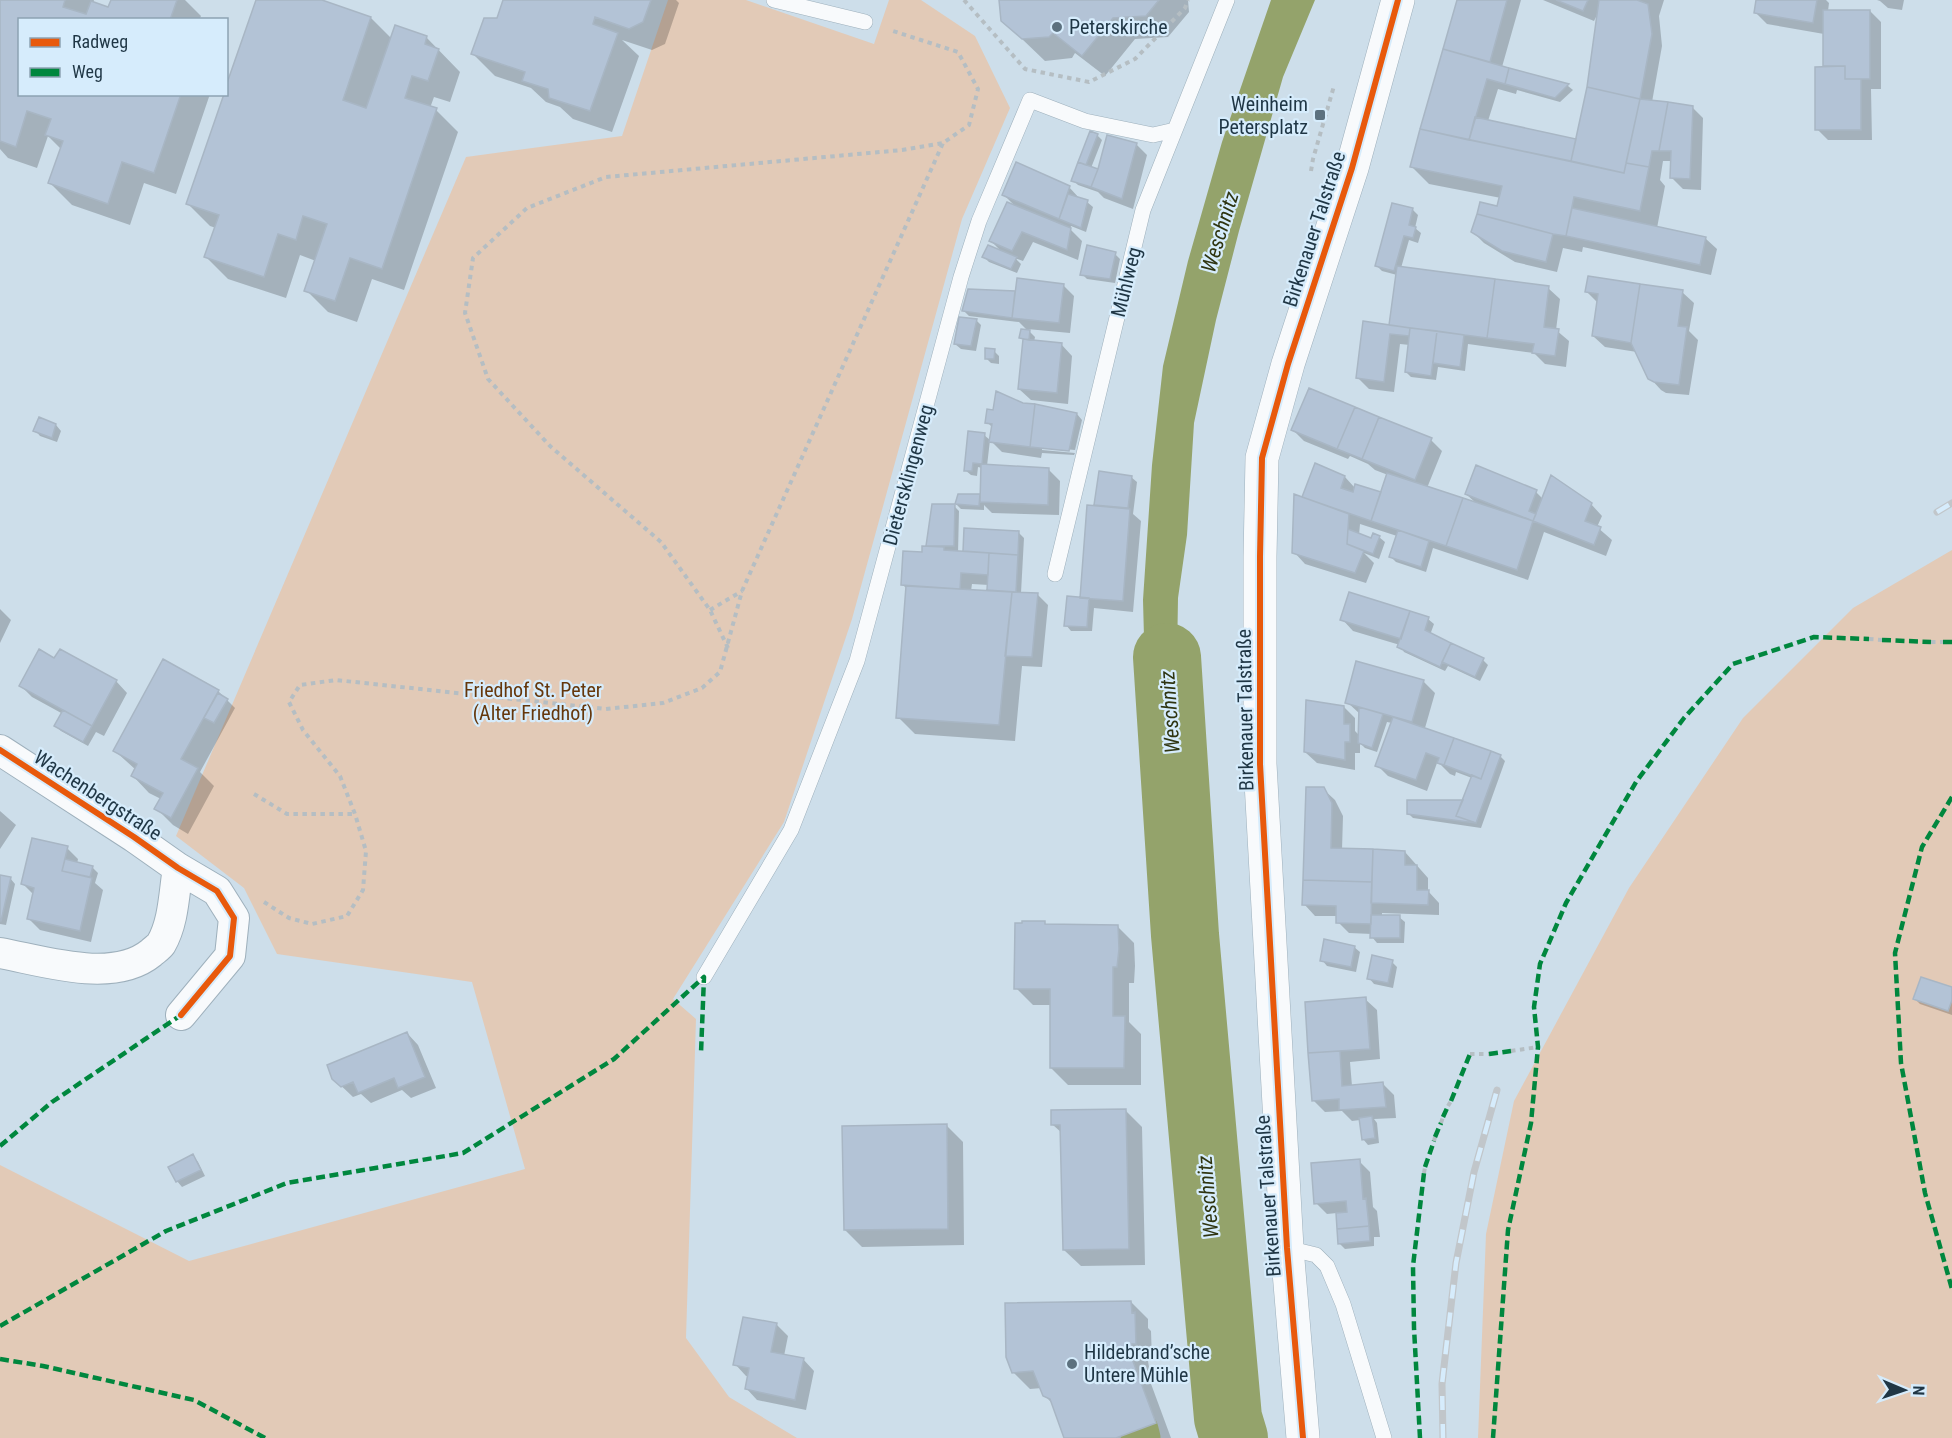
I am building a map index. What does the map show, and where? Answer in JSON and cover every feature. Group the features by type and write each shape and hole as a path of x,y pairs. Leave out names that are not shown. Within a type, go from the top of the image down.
{"main road":[{"name":"Birkenauer Talstraße","path":"1302,1438 1287,1248 1260,764 1262,458 1291,354 1352,168 1398,0"}],"street":[{"name":"Wachenbergstraße","path":"0,750 178,868"},
{"path":"0,953 79,968 123,967 144,958 160,945 169,924 178,868 217,891 234,918 230,956 180,1015"}],"lane":[{"path":"774,0 865,22"},
{"name":"Mühlweg","path":"1055,574 1143,210 1227,0"},
{"name":"Dietersklingenweg","path":"704,977 791,830 857,661 961,277 979,221 1030,100 1085,121 1153,135 1175,130"},
{"path":"1287,1248 1316,1255 1327,1266 1343,1304 1384,1438"}],"path":[{"path":"964,0 1025,69 1089,82 1135,59 1185,8 1188,0"},
{"path":"728,649 710,610 661,542 550,446 489,379 465,313 473,258 527,208 606,177 890,151 943,143 969,125 978,89 958,52 865,22"},
{"path":"289,918 312,924 347,915 363,890 366,851 340,776 303,730 289,702 300,685 336,681 606,709 663,703 702,688 720,672 742,591 943,143"},
{"path":"710,610 742,591"},
{"path":"1869,639 1882,640"},
{"path":"1931,642 1943,642"},
{"path":"254,794 287,814 355,814"},
{"path":"1511,1051 1538,1047"},
{"path":"1470,1054 1489,1054"},
{"path":"1448,1106 1451,1101"},
{"path":"1441,1123 1443,1117"},
{"path":"1424,1173 1425,1167"}],"green space":[{"name":"Friedhof St. Peter (Alter Friedhof)","path":"668,0 746,0 874,44 889,0 921,0 975,36 1010,108 962,219 852,619 784,822 673,999 696,1019 686,1338 729,1397 797,1438 0,1438 0,1165 189,1261 525,1169 472,982 277,954 244,888 176,836 466,157 622,136"},
{"path":"1952,550 1952,1438 1478,1438 1486,1234 1514,1101 1629,888 1743,718 1853,608"}],"water":[{"path":"1271,0 1315,0 1283,77 1216,320 1194,423 1187,535 1178,598 1177,658 1184,749 1147,749 1143,600 1152,465 1163,366 1188,261 1222,142"}],"building":[{"path":"0,0 65,0 63,7 86,14 91,1 108,7 111,0 177,0 171,18 18,18 18,96 180,96 154,173 122,162 108,204 48,183 63,141 45,135 51,119 27,111 16,147 0,141"},
{"path":"256,0 322,0 371,17 343,100 366,108 395,25 427,36 425,44 439,49 428,81 412,76 405,98 437,108 382,269 350,258 335,301 304,291 327,224 303,216 296,240 278,234 264,277 204,257 219,215 186,204 223,96 228,96 228,80"},
{"path":"503,0 651,0 643,22 629,29 595,17 593,24 618,33 590,111 549,98 548,89 522,81 525,72 471,54 484,18 497,18"},
{"name":"Peterskirche","path":"999,0 1159,0 1146,16 1113,18 1082,56 1053,33 1049,37 1022,39 1001,21"},
{"path":"1457,0 1507,0 1490,62 1443,49"},
{"path":"1556,0 1588,0 1583,11"},
{"path":"1599,0 1637,0 1648,4 1652,34 1640,99 1587,87"},
{"path":"1756,0 1817,0 1813,23 1754,13"},
{"path":"1823,10 1870,10 1870,79 1845,79 1845,66 1823,66"},
{"path":"1443,49 1509,68 1505,84 1487,79 1469,140 1420,129"},
{"path":"1845,66 1845,79 1861,79 1861,130 1815,130 1815,67"},
{"path":"1509,68 1569,84 1555,98 1505,84"},
{"path":"1587,87 1640,99 1624,173 1571,161"},
{"path":"1640,99 1668,102 1659,151 1652,151 1649,167 1626,163"},
{"path":"1668,102 1693,106 1690,179 1670,178 1671,151 1659,151"},
{"path":"1475,117 1576,139 1571,161 1469,140"},
{"path":"1420,129 1624,173 1626,163 1649,167 1640,211 1574,197 1566,236 1477,214 1480,202 1497,206 1502,186 1410,167"},
{"path":"1090,131 1098,134 1086,165 1078,162"},
{"path":"1107,135 1137,143 1122,199 1091,187"},
{"path":"1016,162 1070,186 1059,219 1002,195"},
{"path":"1078,162 1098,169 1091,187 1071,181"},
{"path":"1068,194 1088,200 1081,228 1059,219"},
{"path":"1007,202 1071,228 1067,250 1022,232 1012,251 989,241"},
{"path":"1392,203 1413,208 1409,225 1416,227 1413,238 1404,236 1394,271 1375,266"},
{"path":"1572,208 1706,237 1700,265 1566,236"},
{"path":"1477,214 1553,234 1546,262 1502,251 1471,232"},
{"path":"988,245 1017,257 1011,269 982,257"},
{"path":"1087,245 1116,252 1110,279 1080,275"},
{"path":"1397,266 1495,279 1487,338 1389,325"},
{"path":"1588,276 1640,284 1631,343 1592,336 1598,294 1585,292"},
{"path":"1017,278 1064,284 1059,323 1012,318"},
{"path":"1495,279 1549,286 1544,327 1559,329 1555,356 1532,353 1534,344 1487,338"},
{"path":"1640,284 1683,290 1678,326 1687,327 1679,385 1654,382 1648,379 1631,343"},
{"path":"968,289 1015,291 1012,318 962,311"},
{"path":"959,317 977,319 971,346 954,344"},
{"path":"1363,321 1410,328 1409,336 1390,334 1384,382 1356,378"},
{"path":"1410,328 1437,331 1431,376 1405,372"},
{"path":"1021,329 1030,330 1029,340 1019,338"},
{"path":"1437,331 1464,335 1460,367 1433,363"},
{"path":"1023,339 1062,343 1057,393 1018,389"},
{"path":"985,348 995,349 994,359 985,359"},
{"path":"1309,388 1355,407 1337,449 1291,430"},
{"path":"996,391 1023,403 1035,404 1030,447 989,442 992,424 985,423 987,409 993,410"},
{"path":"1035,404 1077,413 1069,451 1030,447"},
{"path":"1355,407 1379,417 1362,459 1337,449"},
{"path":"39,417 56,424 52,438 33,431"},
{"path":"1379,417 1432,438 1415,480 1362,459"},
{"path":"968,431 985,433 982,464 973,463 972,471 964,471"},
{"path":"1315,463 1345,476 1341,488 1353,492 1355,484 1381,492 1371,521 1302,497"},
{"path":"981,464 1049,468 1048,505 980,502"},
{"path":"1476,465 1537,490 1529,511 1536,514 1533,521 1465,494"},
{"path":"1099,471 1132,476 1128,508 1094,505"},
{"path":"1387,473 1463,498 1446,546 1371,521"},
{"path":"1551,475 1592,503 1585,521 1601,527 1594,545 1533,521"},
{"path":"958,494 980,494 979,506 955,504"},
{"path":"1294,494 1349,514 1347,544 1364,551 1355,573 1292,553"},
{"path":"1463,498 1533,521 1517,570 1446,546"},
{"path":"932,504 955,504 954,546 926,546"},
{"path":"1087,505 1130,509 1123,601 1080,598"},
{"path":"964,528 1019,531 1018,555 963,551"},
{"path":"1348,529 1371,538 1373,533 1380,536 1373,554 1347,544"},
{"path":"1398,530 1429,541 1421,567 1389,557"},
{"path":"922,546 989,553 988,575 961,573 960,589 901,585 903,551 922,552"},
{"path":"989,553 1018,555 1016,592 987,590"},
{"path":"906,586 1012,592 999,725 896,718"},
{"path":"1012,592 1038,593 1032,657 1005,656"},
{"path":"1349,592 1410,611 1401,639 1340,620"},
{"path":"1067,596 1089,598 1087,627 1064,626"},
{"path":"1410,611 1429,617 1425,630 1451,643 1440,667 1397,647"},
{"path":"1451,643 1484,658 1475,677 1442,662"},
{"path":"39,649 54,658 60,649 117,680 92,726 19,686"},
{"path":"163,659 219,690 181,759 198,768 171,818 154,809 163,793 131,776 137,764 113,751"},
{"path":"1356,661 1424,680 1412,722 1345,703"},
{"path":"218,693 228,699 214,723 204,718"},
{"path":"1306,700 1344,706 1344,724 1350,724 1350,742 1345,742 1345,760 1304,752"},
{"path":"1359,707 1383,714 1372,748 1358,743"},
{"path":"63,710 92,726 83,742 54,726"},
{"path":"1393,717 1454,738 1444,765 1437,763 1439,758 1426,753 1416,780 1375,766"},
{"path":"1454,738 1491,751 1481,779 1444,765"},
{"path":"1491,751 1501,755 1476,823 1456,816 1472,775 1481,779"},
{"path":"1306,787 1324,787 1332,803 1331,848 1373,849 1372,882 1303,880"},
{"path":"1407,800 1463,800 1456,816 1476,823 1407,814"},
{"path":"32,838 68,846 62,871 92,878 80,931 27,919 34,888 21,884"},
{"path":"1373,849 1405,851 1405,865 1417,865 1417,890 1429,890 1428,905 1371,903"},
{"path":"65,859 93,866 90,877 62,871"},
{"path":"0,875 11,877 1,921 0,921"},
{"path":"1303,880 1372,882 1371,924 1336,923 1336,906 1302,905"},
{"path":"1371,915 1400,915 1400,938 1370,938"},
{"path":"1022,921 1045,921 1045,924 1118,925 1117,967 1113,967 1113,1016 1125,1016 1124,1068 1050,1068 1050,989 1014,989 1015,923 1022,923"},
{"path":"1324,939 1355,946 1351,967 1320,961"},
{"path":"1372,955 1393,960 1388,983 1367,979"},
{"path":"1921,977 1952,987 1952,1000 1948,1011 1913,999"},
{"path":"1366,997 1370,1049 1308,1053 1305,1002"},
{"path":"407,1032 425,1077 398,1088 394,1078 358,1093 353,1082 341,1087 332,1079 327,1065"},
{"path":"1340,1051 1342,1086 1383,1082 1386,1107 1339,1110 1339,1099 1312,1101 1308,1053"},
{"path":"1126,1109 1129,1249 1063,1250 1060,1125 1051,1125 1051,1110"},
{"path":"1372,1116 1375,1138 1362,1140 1359,1118"},
{"path":"947,1124 948,1229 844,1230 842,1126"},
{"path":"193,1154 201,1170 176,1182 168,1167"},
{"path":"1360,1159 1363,1199 1366,1198 1369,1226 1337,1229 1336,1213 1347,1212 1346,1201 1314,1204 1311,1163"},
{"path":"1369,1226 1370,1241 1338,1244 1337,1229"},
{"name":"Hildebrand’sche Untere Mühle","path":"1131,1301 1132,1313 1135,1312 1136,1344 1132,1344 1134,1357 1131,1356 1156,1423 1116,1438 1064,1438 1050,1399 1043,1396 1033,1371 1012,1373 1006,1357 1005,1303"},
{"path":"743,1317 777,1323 771,1352 804,1358 795,1400 745,1389 749,1368 733,1365"}],"waterway":[{"name":"Weschnitz","path":"1167,657 1185,935 1228,1418 1234,1438"},
{"path":"1139,1430 1141,1438"}],"railway":[{"path":"1937,512 1952,503"},
{"path":"1443,1438 1442,1384 1456,1263 1474,1172 1497,1090"}],"marked path":[{"path":"1493,1438 1508,1230 1531,1123 1538,1047 1534,1007 1540,964 1566,903 1636,782 1684,718 1733,664 1814,637 1869,639"},
{"path":"1882,640 1931,642"},
{"path":"1943,642 1952,642"},
{"path":"1952,797 1922,847 1895,953 1901,1063 1925,1193 1952,1289"},
{"path":"0,1326 166,1231 287,1183 463,1153 614,1059 704,977 701,1053"},
{"path":"0,1146 52,1102 181,1015"},
{"path":"1489,1054 1511,1051"},
{"path":"1451,1101 1470,1054"},
{"path":"1443,1117 1448,1106"},
{"path":"1435,1137 1441,1123"},
{"path":"1425,1167 1434,1141"},
{"path":"1420,1438 1413,1266 1424,1173"},
{"path":"0,1359 43,1366 194,1400 265,1438"}],"cycle path":[{"path":"1303,1438 1287,1248 1260,764 1262,458 1288,364 1352,168 1398,0"},
{"path":"0,750 178,868 217,891 234,918 230,956 181,1015"}],"place":[{"name":"Peterskirche","path":"1057,27"},
{"name":"Weinheim Petersplatz","path":"1320,115"},
{"name":"Hildebrand’sche Untere Mühle","path":"1072,1364"}]}
